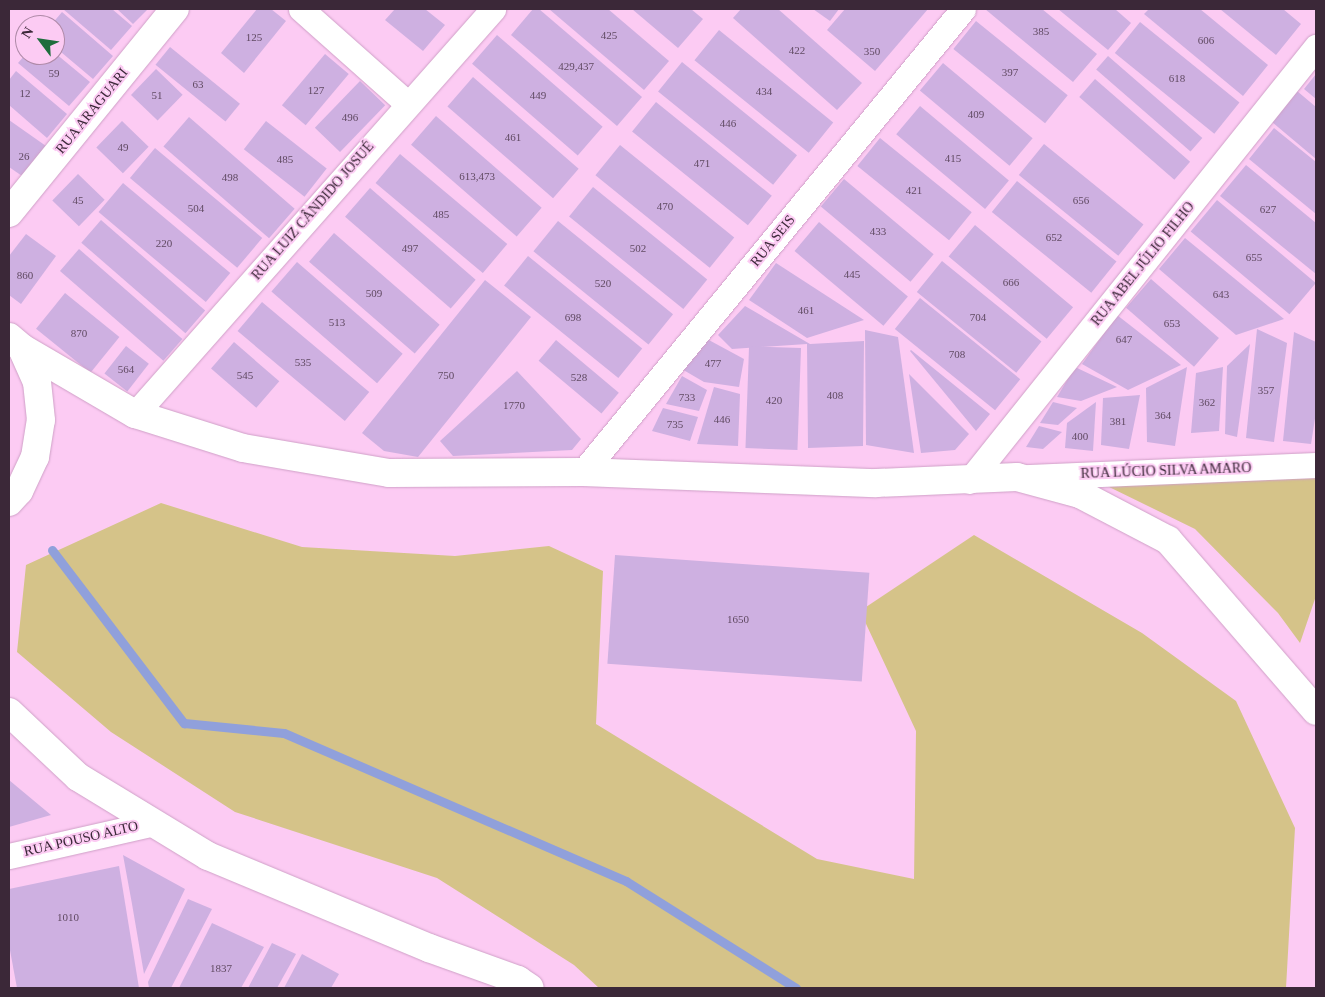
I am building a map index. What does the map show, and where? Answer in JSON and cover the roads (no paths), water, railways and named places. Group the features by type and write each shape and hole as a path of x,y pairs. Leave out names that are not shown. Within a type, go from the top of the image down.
{"main road":[{"name":"RUA ARAGUARI","path":"9,213 175,9"},
{"path":"15,342 135,414 243,448 389,472 583,472 876,483 969,481 1017,477 1080,494 1168,540 1316,711"},
{"path":"9,502 19,491 35,457 42,420 37,382 15,342"},
{"path":"9,712 78,777 208,856 429,948 518,980 530,988"}],"street":[{"path":"301,9 407,103"},
{"name":"RUA LUIZ CÂNDIDO JOSUÉ","path":"135,414 407,103 493,9"},
{"name":"RUA SEIS","path":"583,472 963,9"},
{"name":"RUA ABEL JÚLIO FILHO","path":"969,481 1316,47"},
{"name":"RUA LÚCIO SILVA AMARO","path":"1017,477 1316,464"},
{"name":"RUA POUSO ALTO","path":"9,856 154,823"}],"waterway":[{"path":"52,550 184,723 284,733 626,881 796,988"}]}
